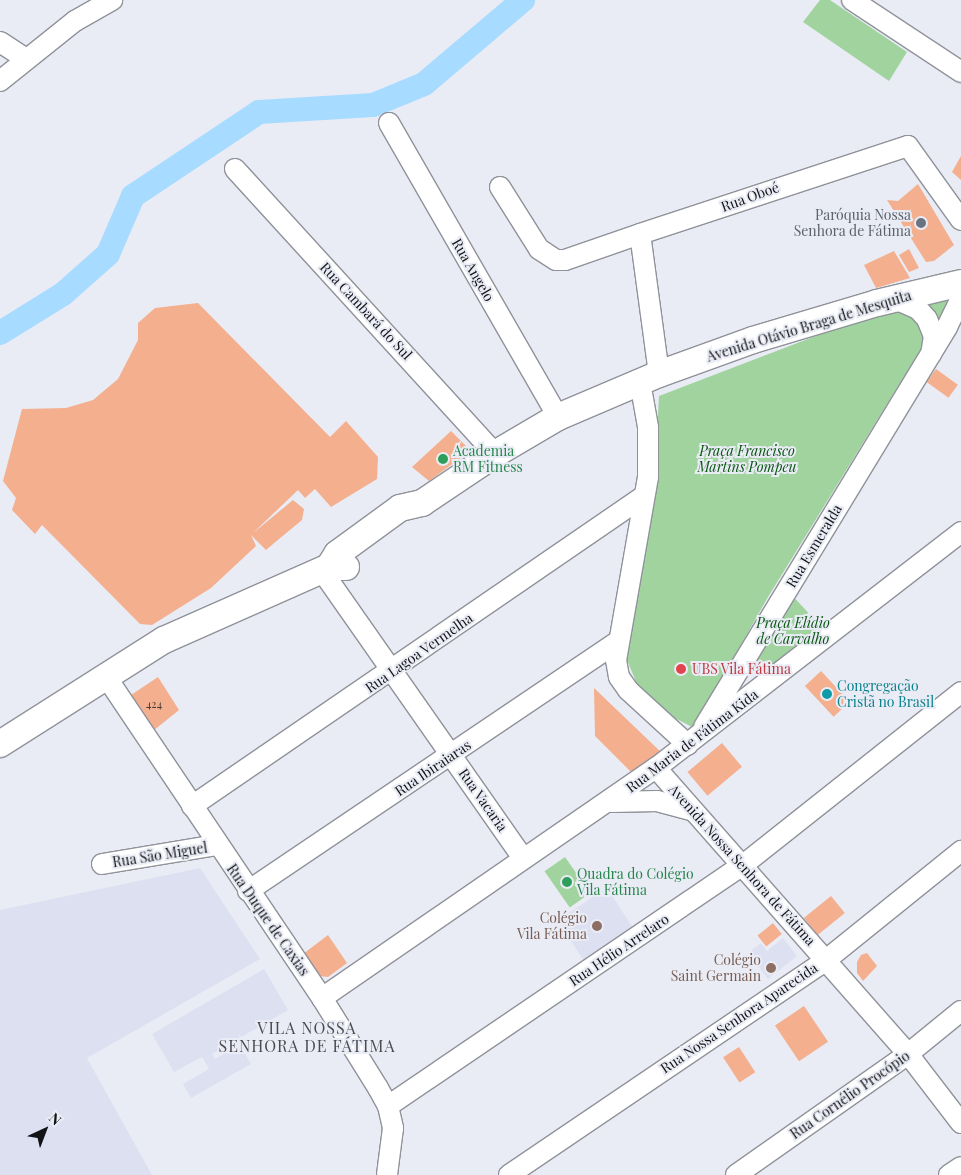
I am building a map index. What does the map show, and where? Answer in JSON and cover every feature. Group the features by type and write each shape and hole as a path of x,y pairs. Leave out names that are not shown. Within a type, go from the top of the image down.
{"main road":[{"name":"Avenida Otávio Braga de Mesquita","path":"0,744 107,678 164,640 326,569 345,568 359,560 410,522 422,503 495,454 558,417 650,378 753,340 893,298 961,282"}],"street":[{"path":"0,81 75,21 112,0"},
{"path":"852,0 961,72"},
{"path":"0,42 26,59"},
{"name":"Rua Angelo","path":"389,123 558,417"},
{"name":"Rua Oboé","path":"640,234 908,146 961,220"},
{"name":"Rua Cambará do Sul","path":"235,169 495,454"},
{"path":"500,187 539,249 556,260 564,260 640,234 650,378 648,452 644,496 617,642 619,676 628,690 693,741"},
{"path":"893,298 918,309 927,319 934,336 931,354"},
{"name":"Rua Esmeralda","path":"693,741 750,652 931,354 954,324 961,298"},
{"name":"Rua Lagoa Vermelha","path":"192,806 394,670 644,496"},
{"name":"Rua Maria de Fátima Kida","path":"322,998 523,858 610,802 779,675 961,532"},
{"name":"Rua Vacaria","path":"326,569 523,858"},
{"name":"Rua Ibiraiaras","path":"248,891 453,756 617,642"},
{"path":"750,652 754,669 760,674 779,675"},
{"name":"Rua Duque de Caxias","path":"107,678 217,845 322,998 388,1106 393,1138 387,1175"},
{"name":"Rua Hélio Arrelaro","path":"388,1106 743,866 961,692"},
{"name":"Avenida Nossa Senhora de Fátima","path":"656,768 690,810 743,866 908,1054 961,1123"},
{"name":"Rua Maria de Fátima Kida","path":"610,802 657,801 690,810"},
{"name":"Rua São Miguel","path":"102,864 217,845"},
{"name":"Rua Nossa Senhora Aparecida","path":"510,1175 826,960 961,851"},
{"name":"Rua Cornélio Procópio","path":"736,1175 908,1054 961,1011"},
{"path":"949,1175 961,1166"}],"shaded area":[{"path":"200,868 260,959 87,1058 152,1175 0,1175 0,910"},
{"name":"Colégio Vila Fátima","path":"607,888 636,932 586,965 558,920"},
{"name":"Colégio Saint Germain","path":"783,938 797,956 768,979 748,953 761,943 767,951"},
{"path":"264,969 288,1010 212,1054 215,1059 240,1045 251,1064 191,1098 183,1084 209,1069 202,1057 174,1072 152,1034"}],"green space":[{"path":"820,0 830,0 907,52 889,81 803,22"},
{"path":"950,300 944,329 926,304"},
{"name":"Praça Francisco Martins Pompeu","path":"897,305 920,324 924,344 768,597 694,728 665,713 639,689 625,655 653,510 659,396"},
{"name":"Praça Elídio de Carvalho","path":"788,591 829,635 768,675 756,669 753,653"},
{"name":"Quadra do Colégio Vila Fátima","path":"565,857 590,893 570,907 545,871"}],"building":[{"path":"961,156 961,180 952,172"},
{"name":"Paróquia Nossa Senhora de Fátima","path":"918,184 954,245 934,261 926,262 887,200 898,201"},
{"path":"909,249 919,268 909,272 899,255"},
{"path":"894,251 910,278 876,288 864,265"},
{"path":"198,303 330,437 346,421 378,457 377,479 331,507 315,489 305,498 298,490 252,534 293,500 304,509 302,520 266,550 251,535 256,546 211,588 152,625 140,624 42,525 35,534 12,510 16,498 3,481 22,409 66,408 93,400 118,379 138,340 138,323 155,308"},
{"path":"936,369 958,385 948,398 927,382"},
{"path":"451,431 467,447 466,454 429,481 412,467"},
{"name":"Congregação Cristã no Brasil","path":"821,671 850,702 834,717 805,686"},
{"path":"158,677 179,710 153,731 128,697"},
{"path":"594,688 664,755 634,775 595,736"},
{"path":"722,743 742,767 707,796 688,772"},
{"path":"831,896 845,913 818,935 804,918"},
{"path":"773,923 782,934 766,946 757,936"},
{"path":"328,935 347,963 328,977 319,976 303,954"},
{"path":"867,953 877,966 863,981 857,973 857,962 861,955"},
{"path":"804,1006 828,1042 799,1061 775,1026"},
{"path":"739,1047 755,1072 739,1083 723,1057"}],"waterway":[{"path":"0,333 63,294 108,254 133,196 259,112 373,105 424,84 523,0"}],"place":[{"name":"Paróquia Nossa Senhora de Fátima","path":"921,223"},
{"name":"Academia RM Fitness","path":"443,459"},
{"name":"UBS Vila Fátima","path":"681,669"},
{"name":"Congregação Cristã no Brasil","path":"827,694"},
{"name":"Quadra do Colégio Vila Fátima","path":"567,882"},
{"name":"Colégio Vila Fátima","path":"597,926"},
{"name":"Colégio Saint Germain","path":"771,968"}],"district":[{"name":"VILA NOSSA SENHORA DE FÁTIMA","path":"307,1037"}]}
